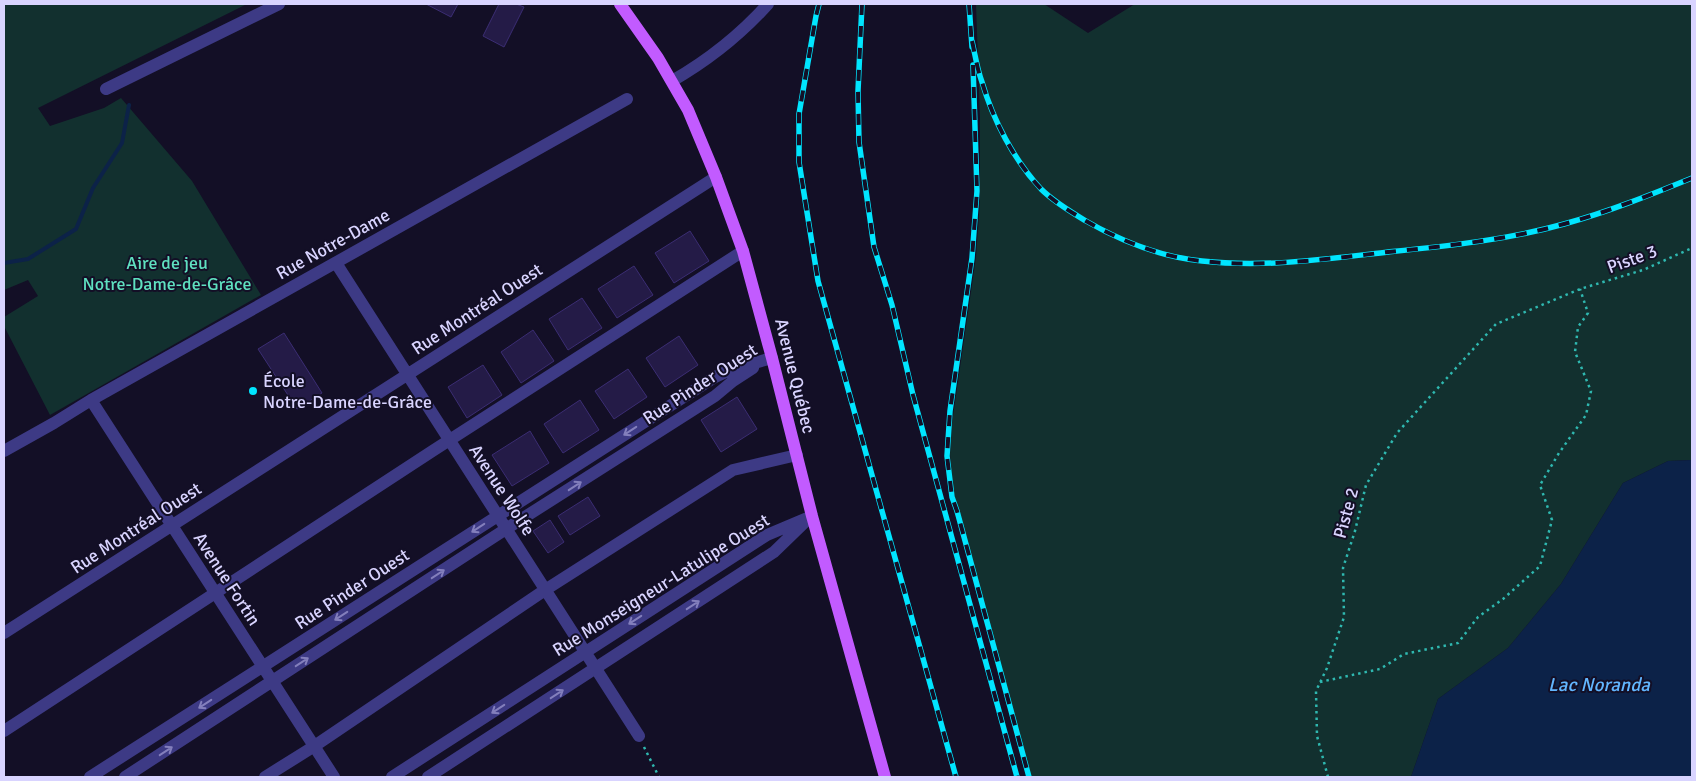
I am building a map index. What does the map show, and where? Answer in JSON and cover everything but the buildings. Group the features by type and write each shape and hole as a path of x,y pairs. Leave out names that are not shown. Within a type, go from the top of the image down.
{"main road":[{"name":"Avenue Québec","path":"620,4 658,58 688,110 716,177 743,251 812,516 885,777"}],"street":[{"path":"106,89 279,4"},
{"path":"672,81 688,72 727,43 768,4"},
{"name":"Rue Notre-Dame","path":"4,451 91,400 627,99"},
{"name":"Rue Montréal Ouest","path":"4,633 716,177"},
{"path":"4,731 449,440 743,251"},
{"name":"Avenue Wolfe","path":"336,262 639,736"},
{"name":"Rue Pinder Ouest","path":"90,777 715,377 730,370 772,358"},
{"name":"Rue Pinder Ouest","path":"125,777 506,529 715,396 746,372 772,358"},
{"name":"Avenue Fortin","path":"91,400 334,777"},
{"path":"265,777 545,590 733,470 797,455"},
{"name":"Rue Monseigneur-Latulipe Ouest","path":"392,777 766,535 812,516"},
{"name":"Rue Monseigneur-Latulipe Ouest","path":"428,777 774,552 812,516"}],"path":[{"name":"Piste 3","path":"1580,289 1643,270 1692,248"},
{"name":"Piste 2","path":"1328,777 1317,736 1316,691 1327,668 1344,617 1343,568 1355,531 1366,485 1397,433 1496,324 1580,289"},
{"path":"1320,682 1380,669 1404,654 1458,643 1478,617 1503,599 1540,566 1552,520 1540,485 1559,453 1586,415 1591,391 1575,352 1578,327 1588,313 1580,289"},
{"path":"639,736 658,777"}],"green space":[{"name":"Aire de jeu Notre-Dame-de-Grâce","path":"4,4 247,4 38,108 50,126 104,108 121,98 192,181 261,295 50,415 4,326 4,317 38,296 28,280 4,290"},
{"path":"976,4 1044,4 1088,33 1135,4 1692,4 1692,460 1668,461 1623,483 1561,584 1508,648 1438,699 1411,777 1031,777 952,487 950,454 952,423 976,257 980,201 980,118"}],"water":[{"name":"Lac Noranda","path":"1692,460 1692,777 1411,777 1438,699 1508,648 1561,584 1623,483 1668,461"}],"waterway":[{"path":"4,263 28,259 76,229 93,188 122,143 129,105"}],"railway":[{"path":"819,4 799,114 799,162 818,281 956,777"},
{"path":"862,4 858,91 859,142 874,247 892,305 913,395 1017,777"},
{"path":"969,4 972,47"},
{"path":"972,41 980,77 998,125 1013,152 1041,189 1051,198 1086,221 1113,235 1157,252 1187,259 1249,264 1295,262 1477,242 1542,230 1580,219 1629,203 1692,178"},
{"path":"973,65 977,191 972,258 950,411 947,456 952,497 1029,777"}],"place":[{"name":"École Notre-Dame-de-Grâce","path":"253,391"}]}
